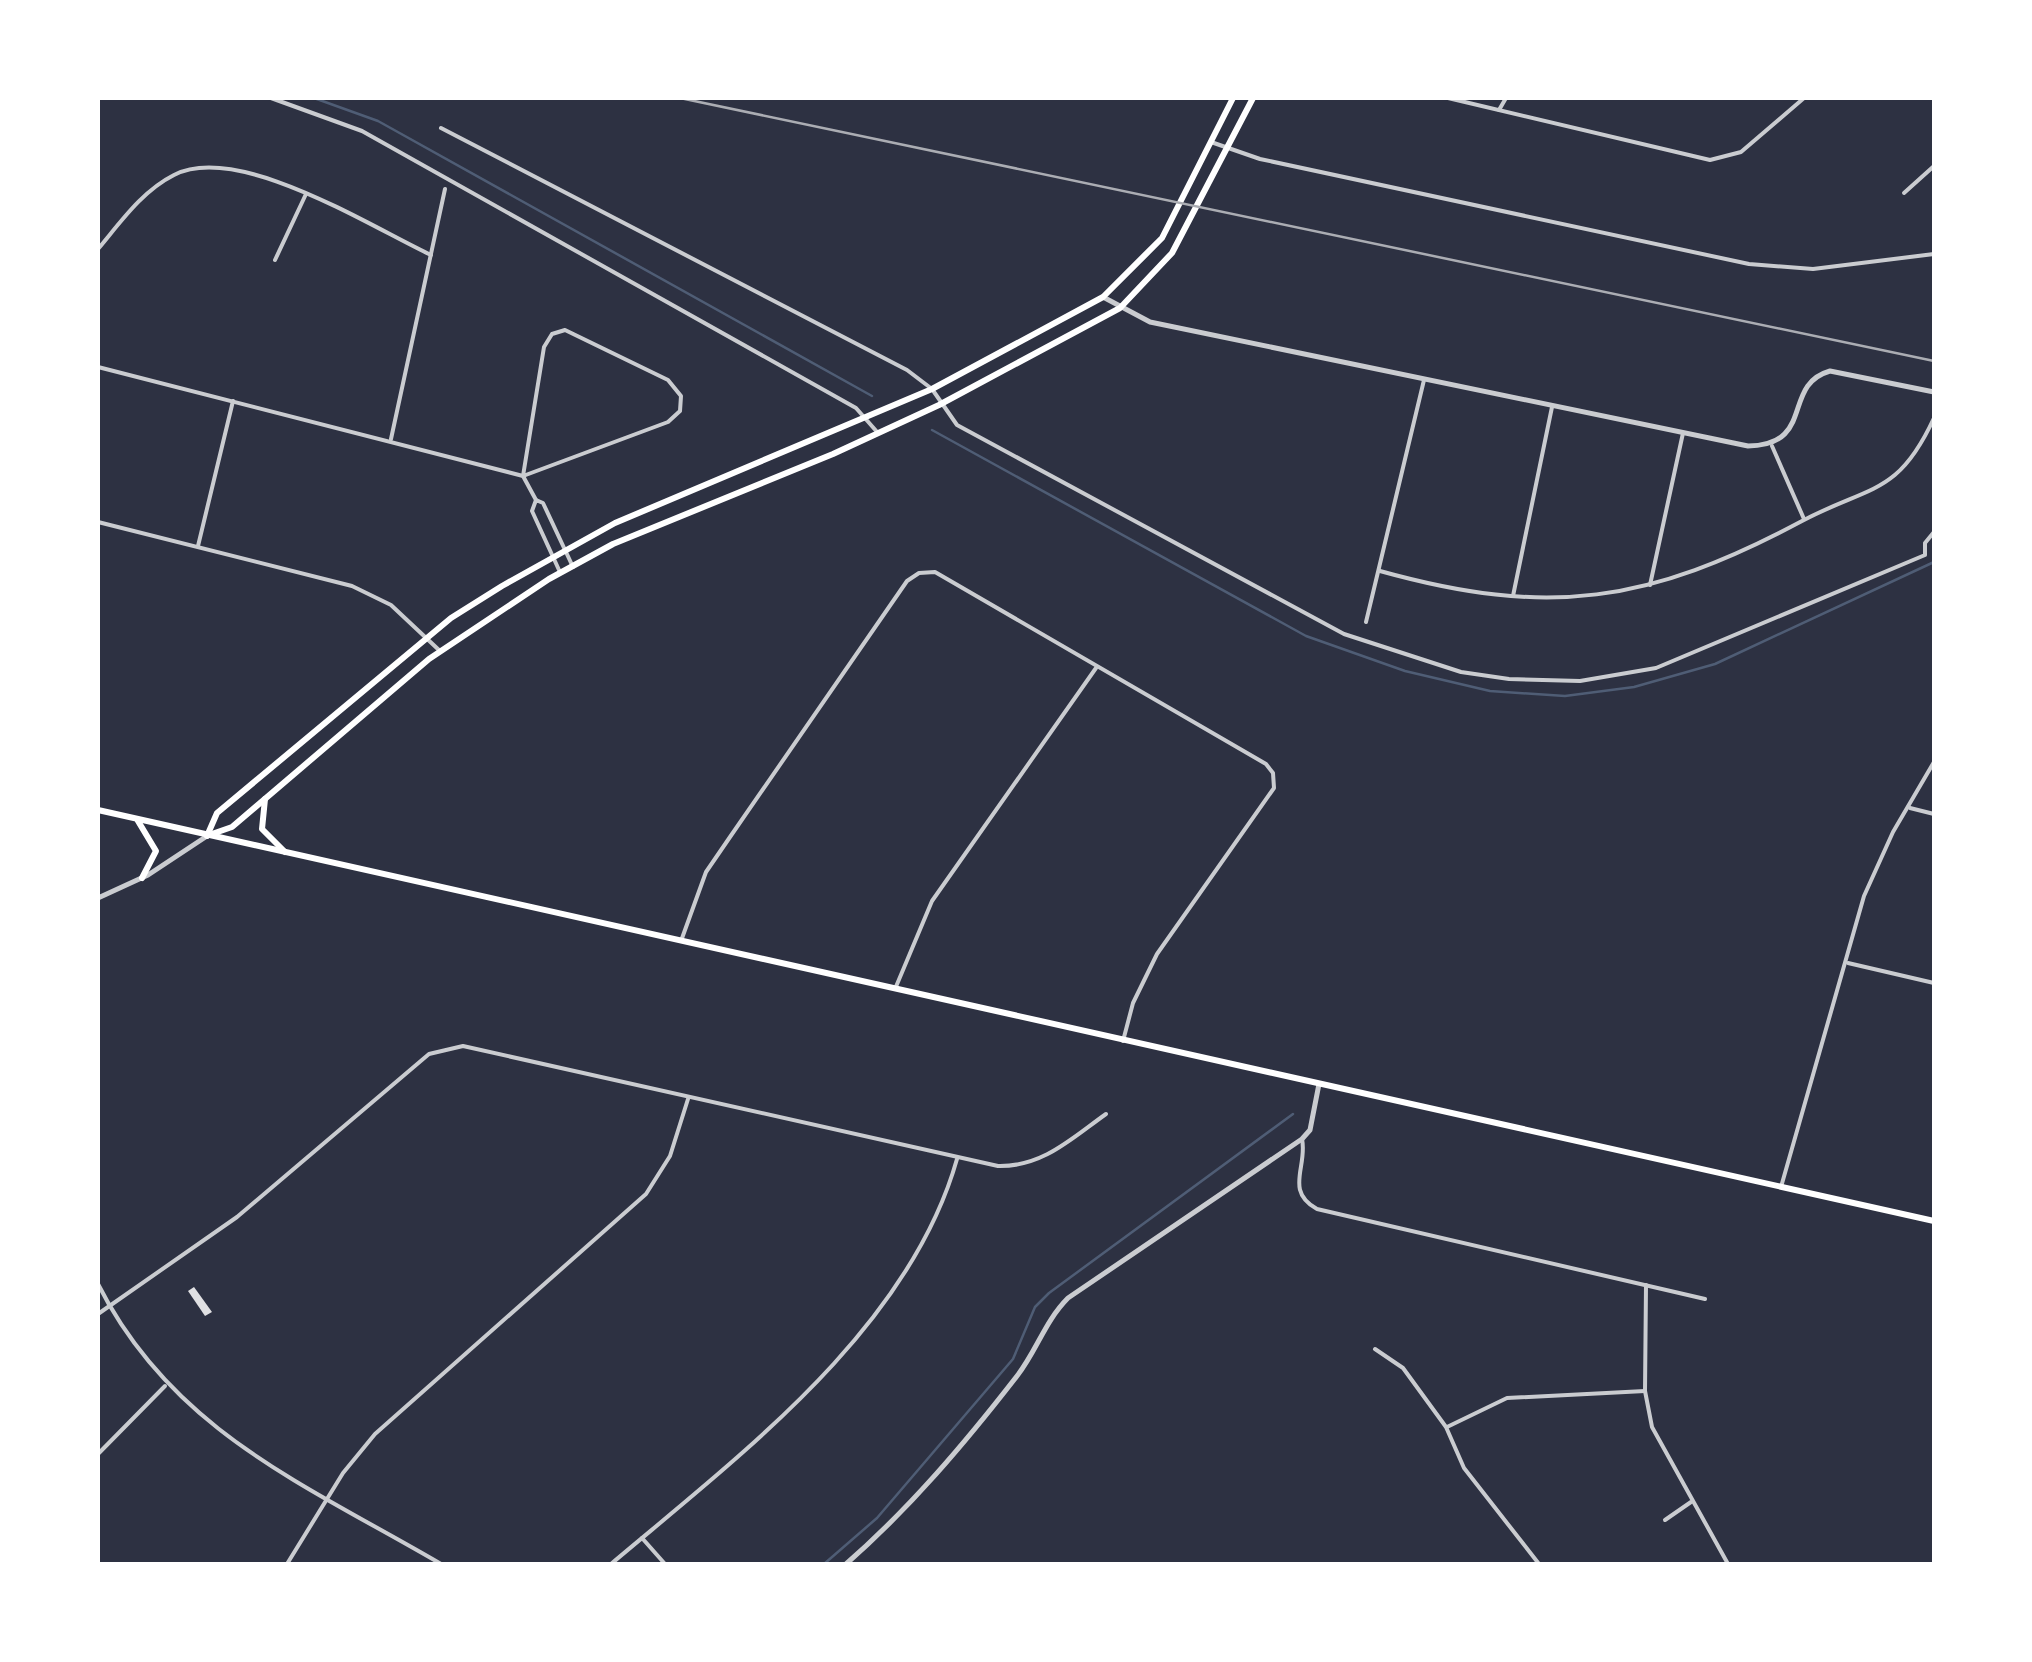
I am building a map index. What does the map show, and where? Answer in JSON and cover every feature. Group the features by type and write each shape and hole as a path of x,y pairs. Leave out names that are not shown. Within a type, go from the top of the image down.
{"main road":[{"path":"208,836 217,813 451,618 552,557 616,522 932,390 1103,297 1123,282 1162,238 1233,98"},
{"path":"208,836 232,827 440,651 560,574 613,544 878,434 1120,308 1172,254 1254,98"},
{"path":"265,799 262,829 286,853"},
{"path":"98,810 1934,1221"},
{"path":"138,820 156,851 142,878"}],"street":[{"path":"271,98 362,131 868,418 878,434"},
{"path":"1448,98 1710,160 1741,152 1804,98"},
{"path":"1499,110 1506,98"},
{"path":"441,128 907,370 932,390 939,405 957,425 982,440 1344,634 1405,657 1493,677 1580,681 1656,668 1925,555 1926,543 1934,532"},
{"path":"1210,142 1260,159 1749,264 1813,268 1934,254"},
{"path":"1904,193 1934,166"},
{"path":"98,250 153,188 190,168 245,174 306,194 431,255"},
{"path":"391,439 445,189"},
{"path":"275,260 306,194"},
{"path":"1103,297 1150,322 1748,446 1772,446 1786,434 1807,387 1822,373 1838,370 1934,392"},
{"path":"98,367 391,439 523,476 668,422 680,411 681,396 668,380 564,330 552,334 544,347 523,476 536,500 543,503 573,567"},
{"path":"1366,622 1424,380"},
{"path":"198,546 233,401"},
{"path":"1513,596 1552,407"},
{"path":"1380,571 1455,590 1513,596 1586,599 1650,585 1743,549 1893,479 1916,457 1934,418"},
{"path":"1650,585 1683,433"},
{"path":"1772,446 1804,520"},
{"path":"536,500 532,510 560,574"},
{"path":"98,522 352,586 391,605 440,651"},
{"path":"682,941 706,872 912,576 927,571 944,576 1266,764 1275,780 1274,788 1157,954 1133,1003 1123,1040"},
{"path":"896,989 932,901 1097,666"},
{"path":"1780,1187 1871,878 1934,762"},
{"path":"1908,808 1934,814"},
{"path":"98,898 142,878 208,836"},
{"path":"1848,963 1934,983"},
{"path":"98,1314 237,1217 437,1049 463,1046 998,1166 1026,1165 1047,1156 1106,1114"},
{"path":"846,1564 912,1503 1020,1372 1048,1320 1068,1298 1302,1139 1310,1130 1319,1084"},
{"path":"287,1564 352,1462 392,1417 646,1194 670,1156 688,1098"},
{"path":"1302,1139 1298,1190 1317,1209 1705,1299"},
{"path":"610,1564 786,1412 854,1339 930,1234 957,1159"},
{"path":"98,1284 109,1307 166,1386 240,1446 441,1564"},
{"path":"1646,1285 1645,1390 1652,1427 1728,1564"},
{"path":"1375,1349 1403,1368 1446,1427 1464,1468 1540,1564"},
{"path":"98,1454 166,1386"},
{"path":"1446,1427 1507,1398 1645,1390"},
{"path":"1666,1520 1692,1502"},
{"path":"642,1538 665,1564"}],"building":[{"path":"194,1287 212,1312 205,1316 188,1291"}],"waterway":[{"path":"314,98 378,121 872,396"},
{"path":"932,430 1306,636 1405,671 1490,691 1565,696 1634,687 1715,664 1934,562"},
{"path":"824,1564 877,1518 1013,1359 1035,1307 1049,1293 1293,1114"}],"railway":[{"path":"680,98 1934,361"}]}
